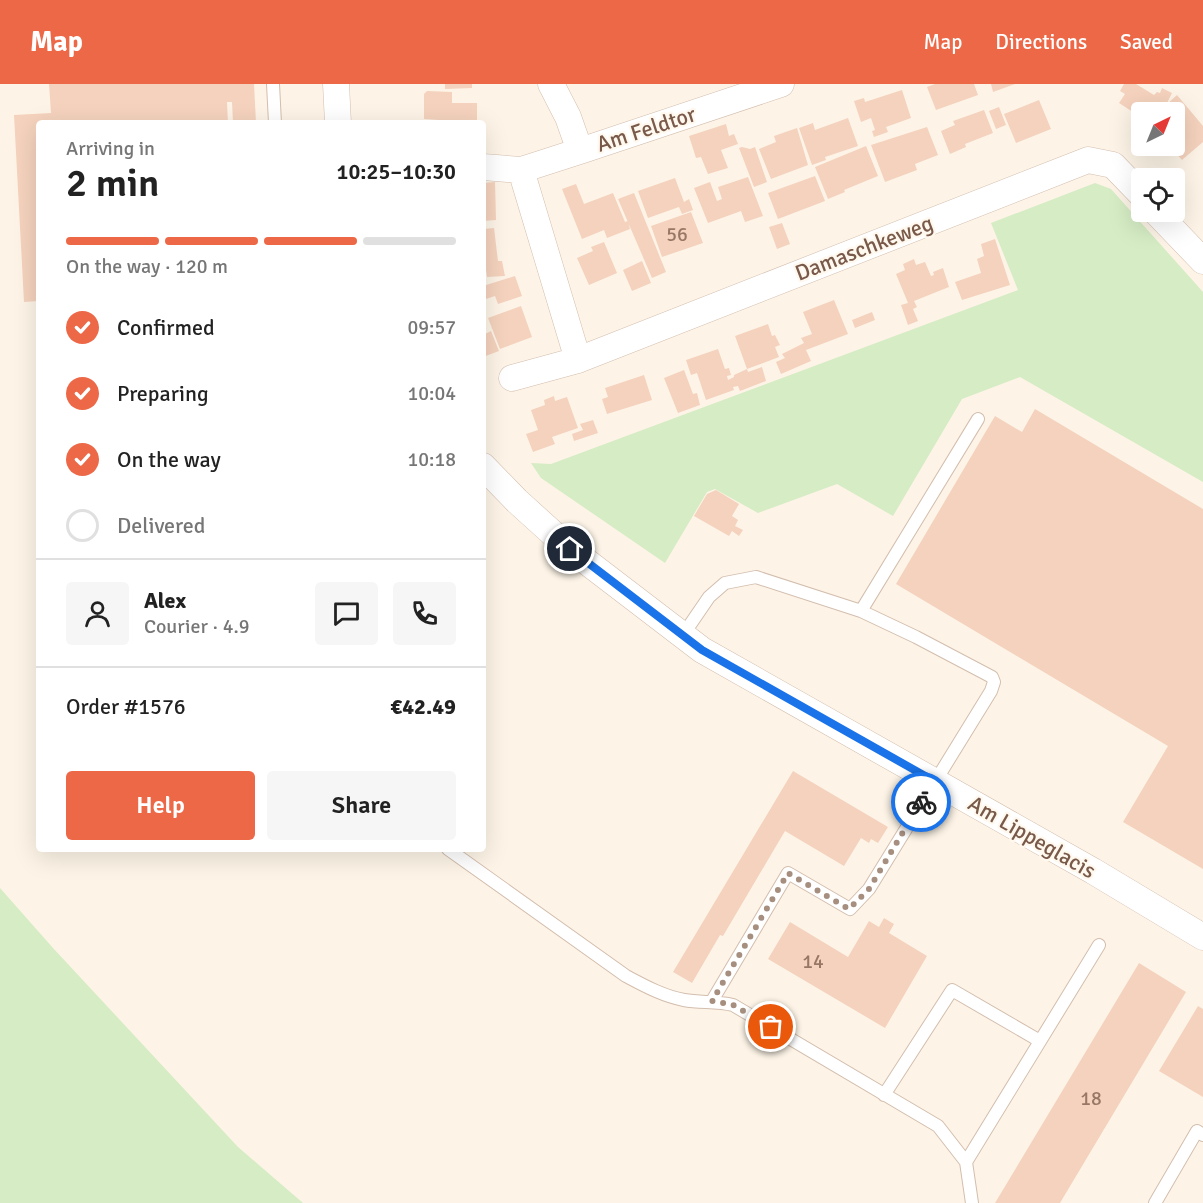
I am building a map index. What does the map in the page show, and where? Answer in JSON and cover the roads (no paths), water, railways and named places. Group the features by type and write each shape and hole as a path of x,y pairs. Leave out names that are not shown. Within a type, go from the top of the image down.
{"street":[{"path":"336,84 338,120"},
{"name":"Am Feldtor","path":"551,84 568,117 580,151 781,84"},
{"path":"486,167 521,170 580,151"},
{"name":"Damaschkeweg","path":"512,378 578,360 1088,160 1113,165 1131,184"},
{"path":"521,170 578,360"},
{"path":"1166,222 1203,261"},
{"name":"Am Lippeglacis","path":"486,469 570,549 702,650 1093,871 1203,937"}],"lane":[{"path":"273,84 275,120"},
{"path":"861,611 978,419"},
{"path":"682,635 709,597 725,582 756,577 861,611 992,677 994,682 991,691 869,889 849,909 788,873 712,1001"},
{"path":"452,852 626,976 656,993 686,1000 733,1005 938,1126 966,1162 972,1203"},
{"path":"966,1162 1099,945"},
{"path":"885,1095 952,990 1040,1041"},
{"path":"1155,1203 1197,1131 1203,1135"}]}
